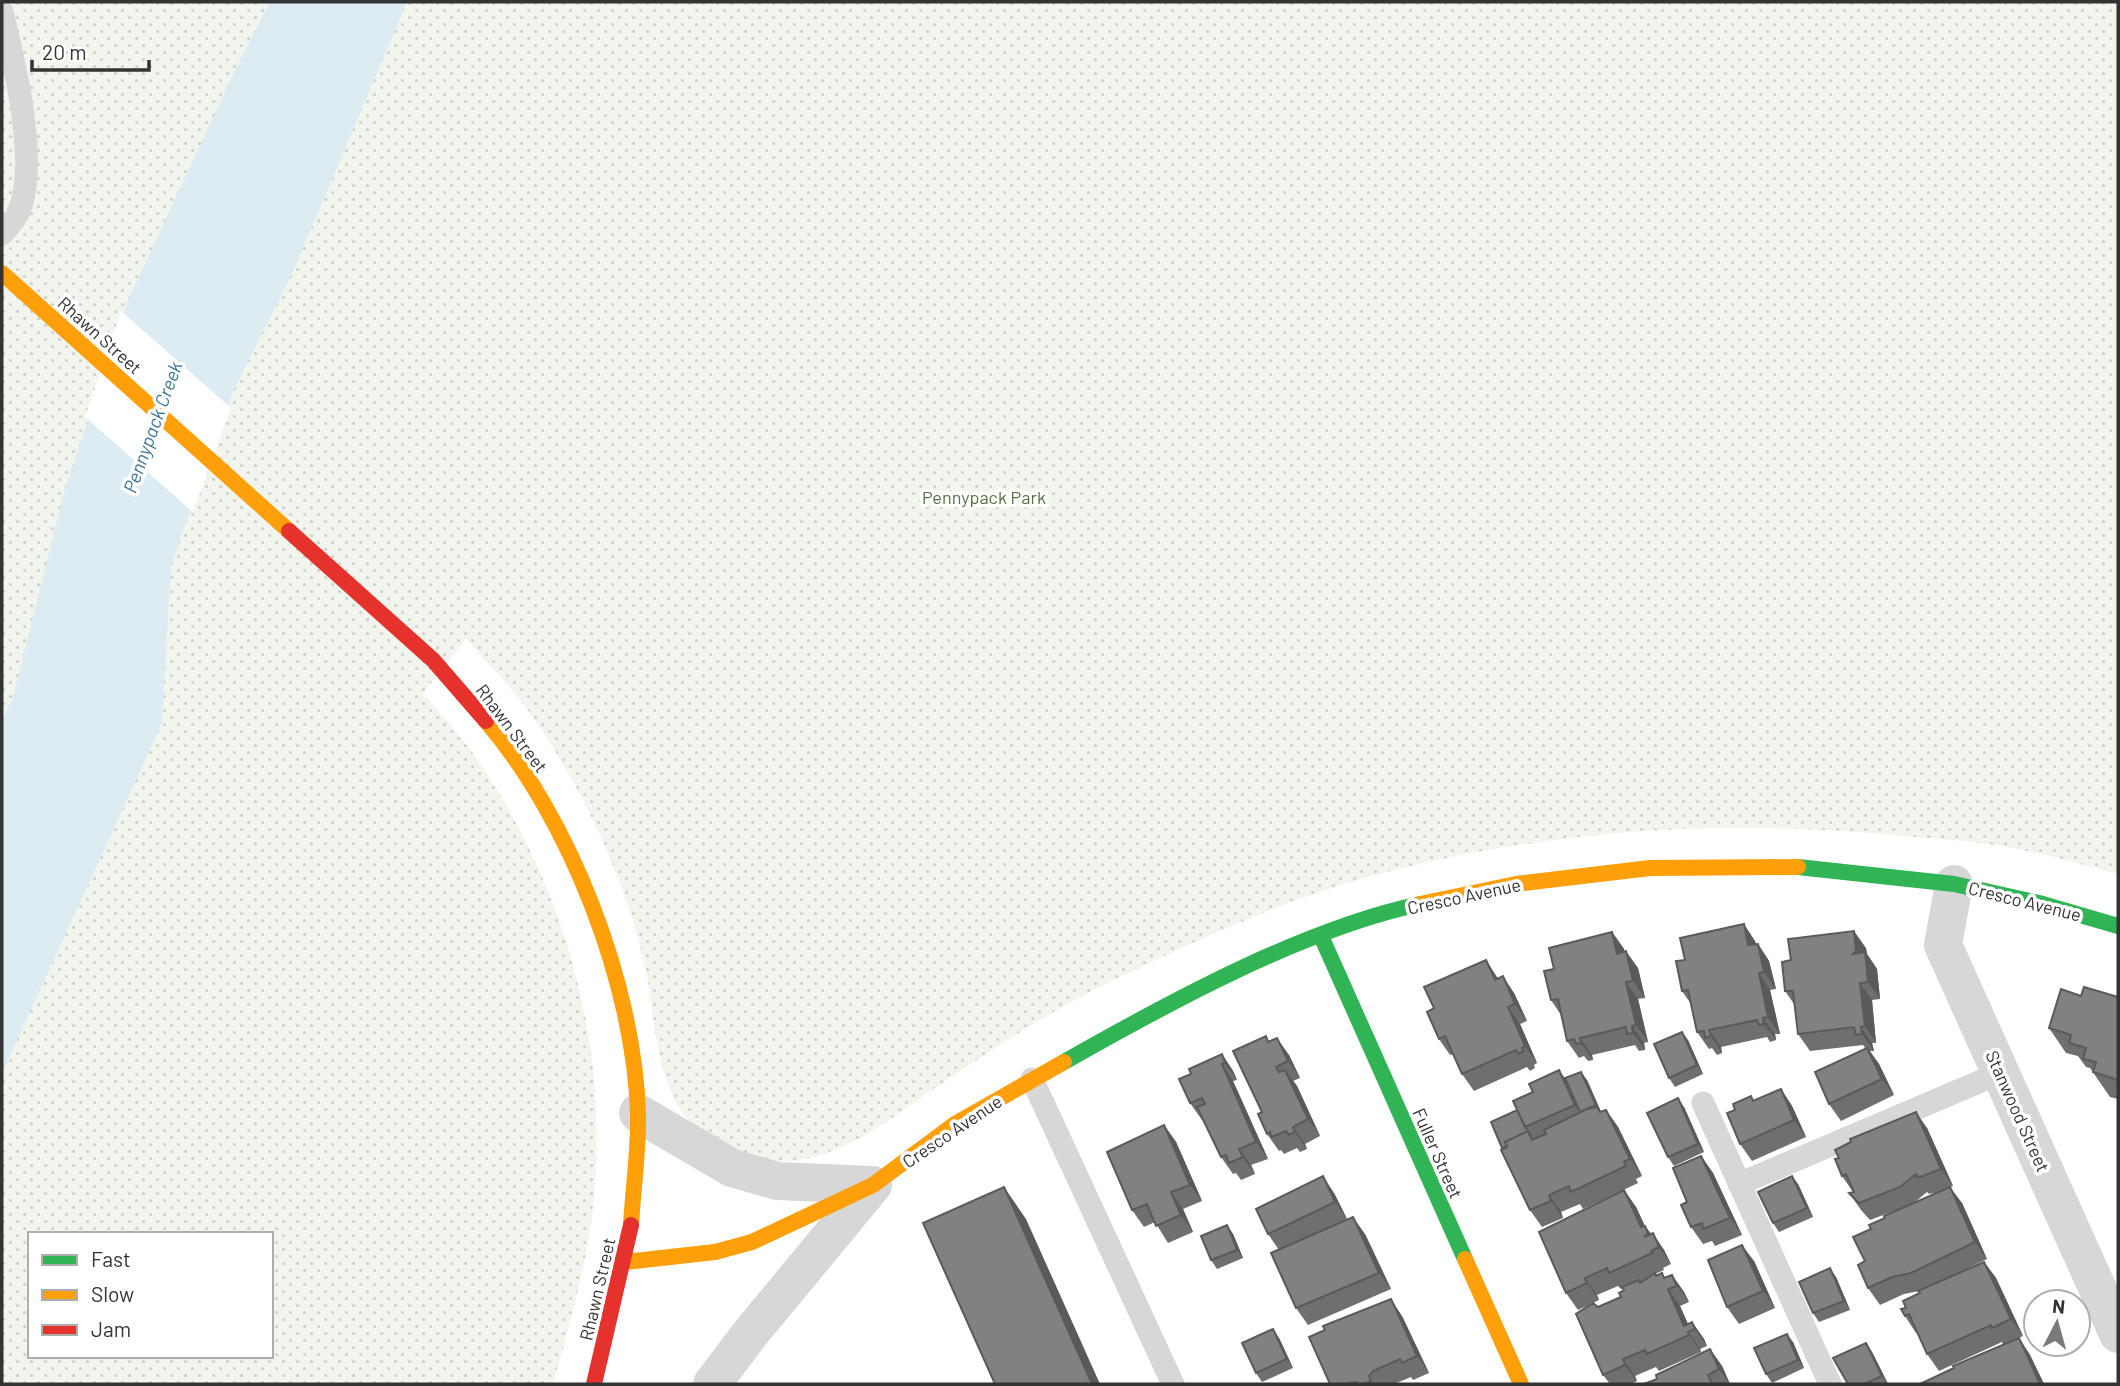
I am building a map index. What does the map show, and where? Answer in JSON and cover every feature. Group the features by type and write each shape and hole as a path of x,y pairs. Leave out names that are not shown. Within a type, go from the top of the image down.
{"street":[{"name":"Rhawn Street","path":"2,274 382,611 433,660 500,739 556,822 604,939 629,1038 638,1113 631,1227 625,1262 594,1384"},
{"name":"Cresco Avenue","path":"625,1262 715,1252 752,1242 873,1185 955,1125 1129,1025 1229,975 1321,936 1407,908 1503,887 1650,868 1788,866 1954,884 2039,902 2118,926"},
{"name":"Stanwood Street","path":"1954,884 1943,945 2118,1334"},
{"name":"Fuller Street","path":"1321,936 1521,1384"},
{"path":"638,1113 732,1168 777,1181 873,1185"},
{"name":"Cresco Avenue","path":"712,1384 873,1185"}],"lane":[{"path":"2,12 14,64 27,174 18,213 2,234"},
{"path":"1739,1184 2000,1073"},
{"path":"1032,1079 1173,1384"},
{"path":"1703,1103 1830,1384"}],"green space":[{"name":"Pennypack Park","path":"2,2 2118,2 2118,874 1988,844 1830,830 1767,828 1641,831 1516,845 1454,857 1391,871 1319,892 1179,949 1043,1018 859,1138 809,1158 770,1161 734,1152 710,1139 692,1124 678,1106 662,1063 638,937 600,834 547,738 513,691 466,639 423,693 483,768 538,867 559,919 575,973 587,1028 594,1084 597,1140 591,1221 578,1292 553,1384 2,1384"}],"water":[{"name":"Pennypack Creek","path":"270,2 407,2 291,276 232,394 171,565 162,723 2,1073 2,720 13,698 64,492 129,298 237,66"}],"pier":[{"path":"121,311 231,408 193,512 85,417"}],"building":[{"path":"1744,924 1748,945 1758,944 1764,972 1759,973 1768,1017 1763,1018 1764,1024 1759,1025 1757,1020 1709,1030 1711,1036 1705,1038 1704,1031 1697,1032 1688,990 1682,991 1676,961 1685,960 1680,938"},
{"path":"1854,931 1856,951 1853,954 1865,952 1868,982 1860,983 1865,1026 1861,1027 1862,1034 1856,1035 1854,1027 1798,1034 1793,991 1785,991 1782,962 1791,960 1788,939"},
{"path":"1612,932 1617,954 1626,951 1633,981 1626,982 1636,1025 1632,1026 1633,1033 1627,1034 1626,1027 1580,1038 1581,1043 1576,1044 1574,1039 1567,1041 1558,999 1551,1000 1544,971 1554,969 1549,948"},
{"path":"1486,960 1495,980 1503,976 1515,1004 1508,1007 1525,1046 1518,1054 1516,1050 1462,1074 1445,1036 1439,1039 1427,1012 1434,1008 1424,987"},
{"path":"2084,987 2118,997 2118,1080 2093,1072 2096,1062 2083,1059 2086,1048 2069,1043 2071,1035 2049,1028 2061,989 2081,996"},
{"path":"1682,1032 1697,1065 1669,1078 1654,1044"},
{"path":"1266,1036 1268,1042 1277,1038 1288,1061 1276,1067 1279,1072 1285,1070 1308,1119 1293,1127 1295,1132 1289,1135 1286,1131 1272,1137 1270,1132 1267,1134 1258,1114 1262,1112 1233,1051"},
{"path":"1867,1048 1882,1079 1829,1104 1815,1072"},
{"path":"1222,1054 1225,1063 1222,1064 1256,1142 1239,1149 1243,1157 1229,1163 1226,1155 1221,1157 1197,1107 1205,1104 1202,1098 1190,1103 1179,1079 1191,1074 1189,1069"},
{"path":"1559,1070 1575,1105 1525,1127 1513,1101 1533,1092 1529,1084"},
{"path":"1581,1072 1596,1105 1580,1112 1565,1078"},
{"path":"1781,1089 1794,1120 1740,1144 1727,1113 1735,1110 1733,1104 1751,1096 1753,1101"},
{"path":"1678,1098 1698,1144 1668,1157 1647,1113"},
{"path":"1597,1107 1600,1112 1606,1110 1630,1159 1624,1162 1626,1166 1571,1192 1569,1186 1549,1195 1551,1201 1530,1210 1501,1150 1507,1147 1505,1142 1528,1131 1532,1140 1546,1134 1544,1130 1587,1109"},
{"path":"1517,1110 1528,1131 1505,1142 1507,1146 1502,1148 1491,1122"},
{"path":"1916,1112 1941,1169 1923,1176 1917,1177 1916,1174 1900,1187 1859,1203 1849,1193 1854,1192 1846,1174 1842,1176 1835,1159 1839,1158 1835,1150 1851,1142 1850,1139"},
{"path":"1164,1125 1190,1185 1171,1192 1181,1215 1156,1226 1147,1204 1132,1210 1107,1152"},
{"path":"1701,1156 1730,1218 1703,1229 1702,1223 1691,1227 1681,1205 1687,1202 1673,1168"},
{"path":"1323,1176 1335,1202 1268,1234 1256,1209"},
{"path":"1792,1176 1807,1208 1773,1223 1758,1192"},
{"path":"1004,1187 1092,1384 995,1384 923,1223"},
{"path":"1950,1187 1975,1242 1911,1273 1892,1277 1868,1288 1858,1265 1865,1261 1853,1237 1871,1229 1869,1225 1885,1218 1884,1216"},
{"path":"1624,1190 1641,1227 1645,1226 1648,1233 1644,1237 1653,1233 1659,1247 1609,1273 1607,1268 1585,1278 1587,1283 1566,1293 1539,1232"},
{"path":"1353,1217 1379,1273 1296,1308 1271,1253"},
{"path":"1227,1225 1237,1250 1211,1260 1201,1236"},
{"path":"1742,1245 1763,1291 1727,1307 1708,1260"},
{"path":"1984,1262 2011,1319 1992,1328 1991,1325 1927,1354 1909,1314 1905,1316 1901,1309 1906,1308 1903,1301 1920,1293 1918,1291"},
{"path":"1830,1268 1844,1301 1813,1313 1799,1282"},
{"path":"1655,1273 1656,1276 1662,1273 1664,1278 1672,1275 1677,1286 1668,1289 1684,1326 1692,1322 1695,1329 1688,1332 1689,1335 1647,1354 1645,1350 1623,1359 1625,1365 1603,1375 1576,1314 1593,1303 1598,1307 1621,1297 1619,1293 1624,1290 1622,1287 1639,1280 1640,1283"},
{"path":"1391,1299 1417,1356 1402,1363 1400,1359 1373,1371 1369,1376 1371,1381 1364,1384 1330,1384 1309,1337 1325,1330 1323,1326"},
{"path":"1273,1329 1287,1359 1256,1373 1242,1343"},
{"path":"1787,1334 1798,1360 1766,1374 1754,1348"},
{"path":"2019,1338 2022,1358 2028,1358 2040,1384 1920,1384 1954,1368 1953,1366"},
{"path":"1866,1343 1882,1376 1864,1384 1848,1384 1833,1358"},
{"path":"1710,1349 1719,1369 1708,1375 1712,1384 1644,1384 1657,1379 1656,1375"}],"traffic: fast":[{"path":"1798,867 1954,884 2039,903 2118,926"},
{"path":"1064,1062 1191,993 1283,949 1375,916 1420,904"},
{"path":"1321,936 1465,1259"}],"traffic: slow":[{"path":"2,273 289,531"},
{"path":"486,721 545,805 592,905 610,958 634,1063 638,1113 631,1225"},
{"path":"1420,904 1516,884 1650,868 1798,867"},
{"path":"625,1262 715,1252 752,1242 873,1185 955,1124 1064,1062"},
{"path":"1465,1259 1521,1384"}],"traffic: jam":[{"path":"289,531 433,660 486,721"},
{"path":"594,1384 631,1225"}]}
